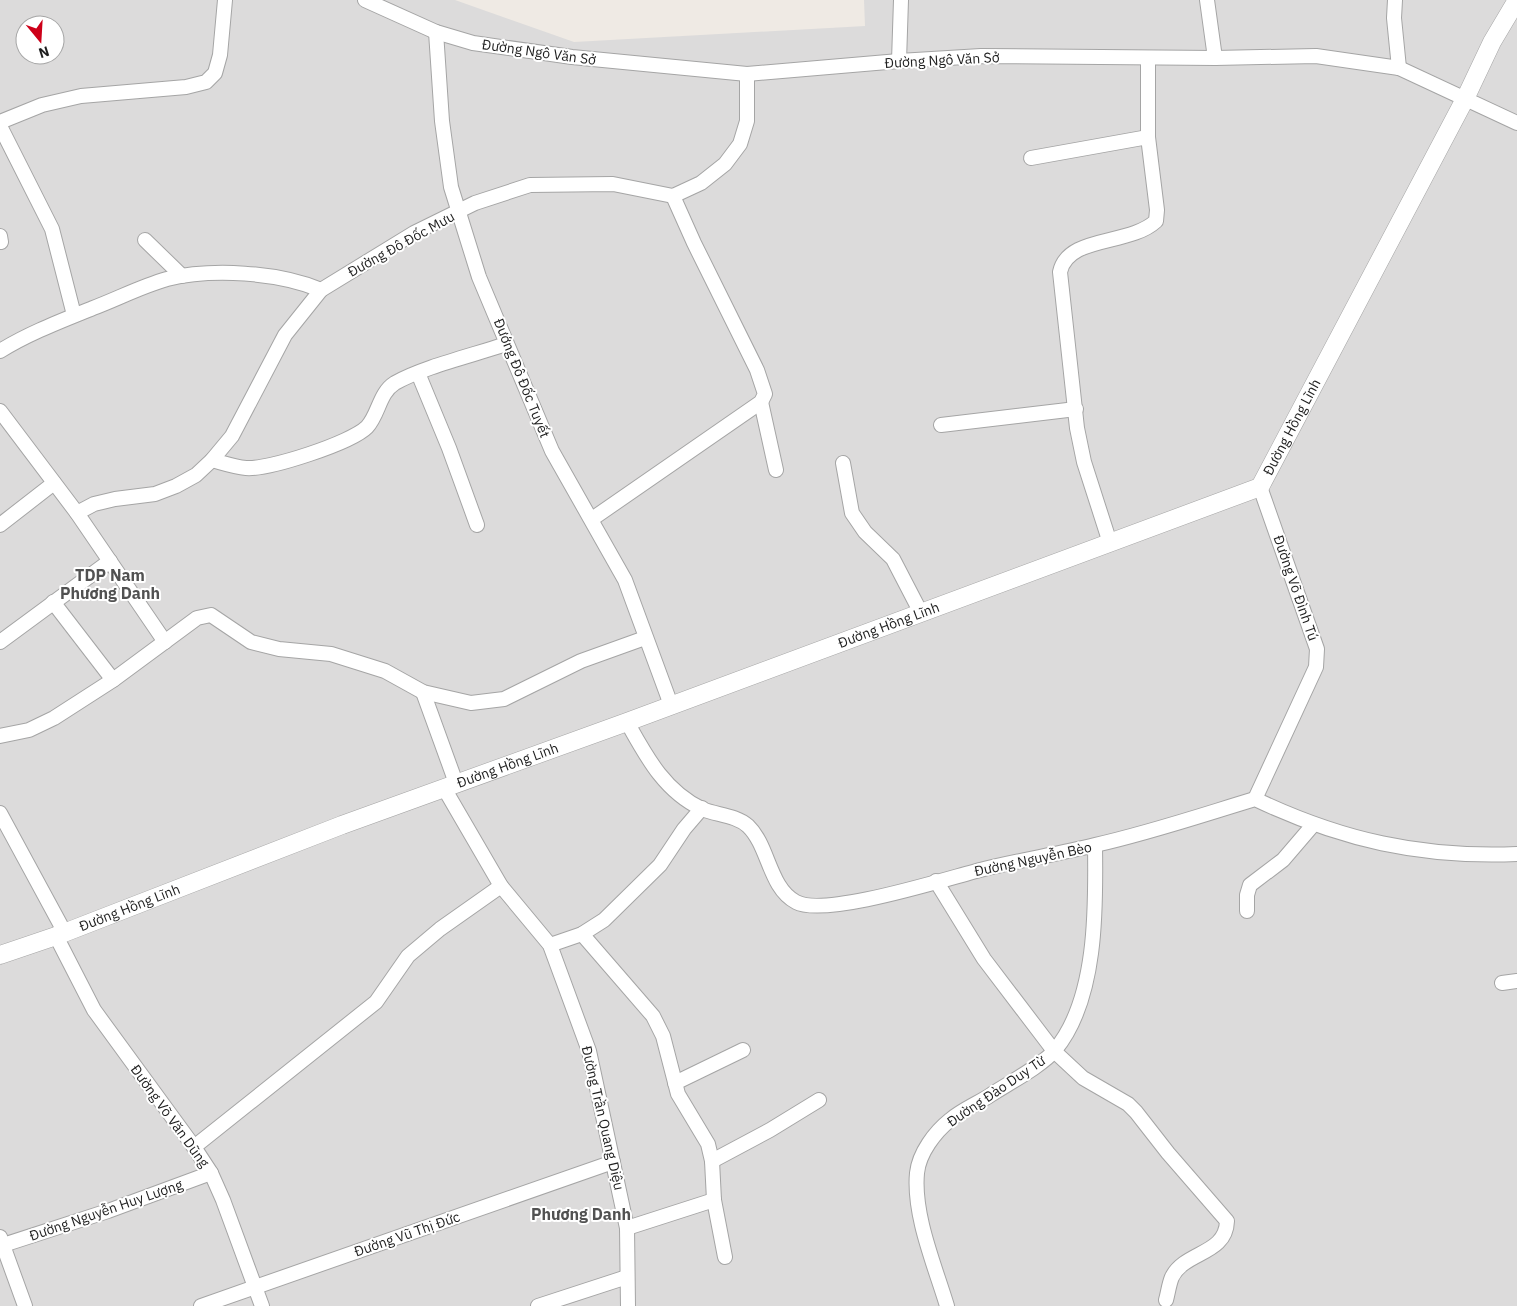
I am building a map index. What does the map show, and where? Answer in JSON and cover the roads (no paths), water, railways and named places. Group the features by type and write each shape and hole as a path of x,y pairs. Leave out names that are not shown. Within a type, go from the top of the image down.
{"street":[{"path":"74,315 52,228 0,124 42,105 81,96 186,87 206,82 214,72 220,55 225,0"},
{"name":"Đường Ngô Văn Sở","path":"366,0 436,32 473,43 520,51 748,74 981,56 1148,58 1316,56 1399,68 1517,123"},
{"path":"899,61 901,0"},
{"path":"1207,0 1215,58"},
{"path":"1395,0 1394,18 1399,68"},
{"name":"Đường Hồng Lĩnh","path":"0,955 61,934 342,824 627,722 1260,487 1465,99 1492,42 1517,0"},
{"name":"Đướng Đô Đốc Tuyết","path":"436,32 442,121 451,187 457,212 479,277 552,451 625,580 671,705"},
{"path":"1110,543 1084,462 1077,428 1060,272 1063,261 1074,251 1134,234 1149,228 1156,221 1157,210 1148,137 1148,58"},
{"path":"592,519 761,402 765,394 757,370 694,243 673,196 700,183 725,164 740,144 747,121 748,74"},
{"path":"1031,158 1148,137"},
{"name":"Đường Đô Đốc Mưu","path":"77,513 94,504 155,494 176,486 196,475 212,460 232,436 286,336 321,290 414,233 503,192 530,185 549,183 613,184 673,196"},
{"path":"145,240 182,276"},
{"path":"0,351 74,315 166,280 182,276 220,273 256,276 306,284 321,290"},
{"path":"212,460 246,468 263,467 350,439 371,422 384,393 394,384 418,373 506,344"},
{"path":"418,373 449,448 477,525"},
{"path":"761,402 776,470"},
{"path":"941,425 1076,409"},
{"path":"0,411 77,513 165,642"},
{"path":"843,463 852,513 865,532 893,559 921,613"},
{"path":"0,524 54,483"},
{"name":"Đường Võ Đình Tú","path":"1255,799 1316,666 1317,649 1260,487"},
{"path":"0,642 110,562"},
{"path":"54,602 113,680"},
{"path":"0,736 44,724 113,680 197,618 211,615 251,642 279,649 331,654 371,665 423,692 471,703 504,699 581,660 646,638"},
{"name":"Đường Trần Quang Diệu","path":"423,692 450,785 501,886 550,945 553,958 590,1051 627,1228 628,1306"},
{"name":"Đường Nguyễn Bèo","path":"627,722 652,767 675,790 702,808 725,815 748,826 763,850 783,892 796,903 818,906 857,901 1044,855 1095,846 1255,799"},
{"path":"1255,799 1313,825 1370,842 1442,854 1517,854"},
{"path":"550,945 582,934 604,920 660,865 684,829 702,808"},
{"name":"Đường Võ Văn Dũng","path":"0,814 61,934 94,1010 194,1147 211,1174 224,1200 262,1306"},
{"path":"1246,911 1250,885 1283,860 1313,825"},
{"name":"Đường Đào Duy Từ","path":"947,1306 919,1211 917,1172 927,1146 950,1120 1022,1075 1054,1051 1075,1016 1087,973 1096,918 1095,846"},
{"path":"936,881 984,959 1054,1051 1083,1078 1128,1104 1227,1221 1227,1231 1214,1247 1184,1264 1172,1276 1166,1300"},
{"path":"194,1147 376,1002 408,956 440,930 501,886"},
{"path":"582,934 656,1021 663,1036 683,1104 705,1137 712,1160 714,1200 725,1257"},
{"path":"1502,983 1517,981"},
{"path":"675,1082 743,1050"},
{"path":"712,1160 770,1130 819,1100"},
{"name":"Đường Vũ Thị Đức","path":"201,1306 613,1162"},
{"name":"Đường Nguyễn Huy Lượng","path":"1,1242 211,1174"},
{"path":"627,1228 714,1200"},
{"path":"1,1242 25,1306"},
{"path":"538,1306 627,1277"}],"district":[{"name":"TDP Nam Phương Danh","path":"110,584"},
{"name":"Phương Danh","path":"581,1214"}]}
